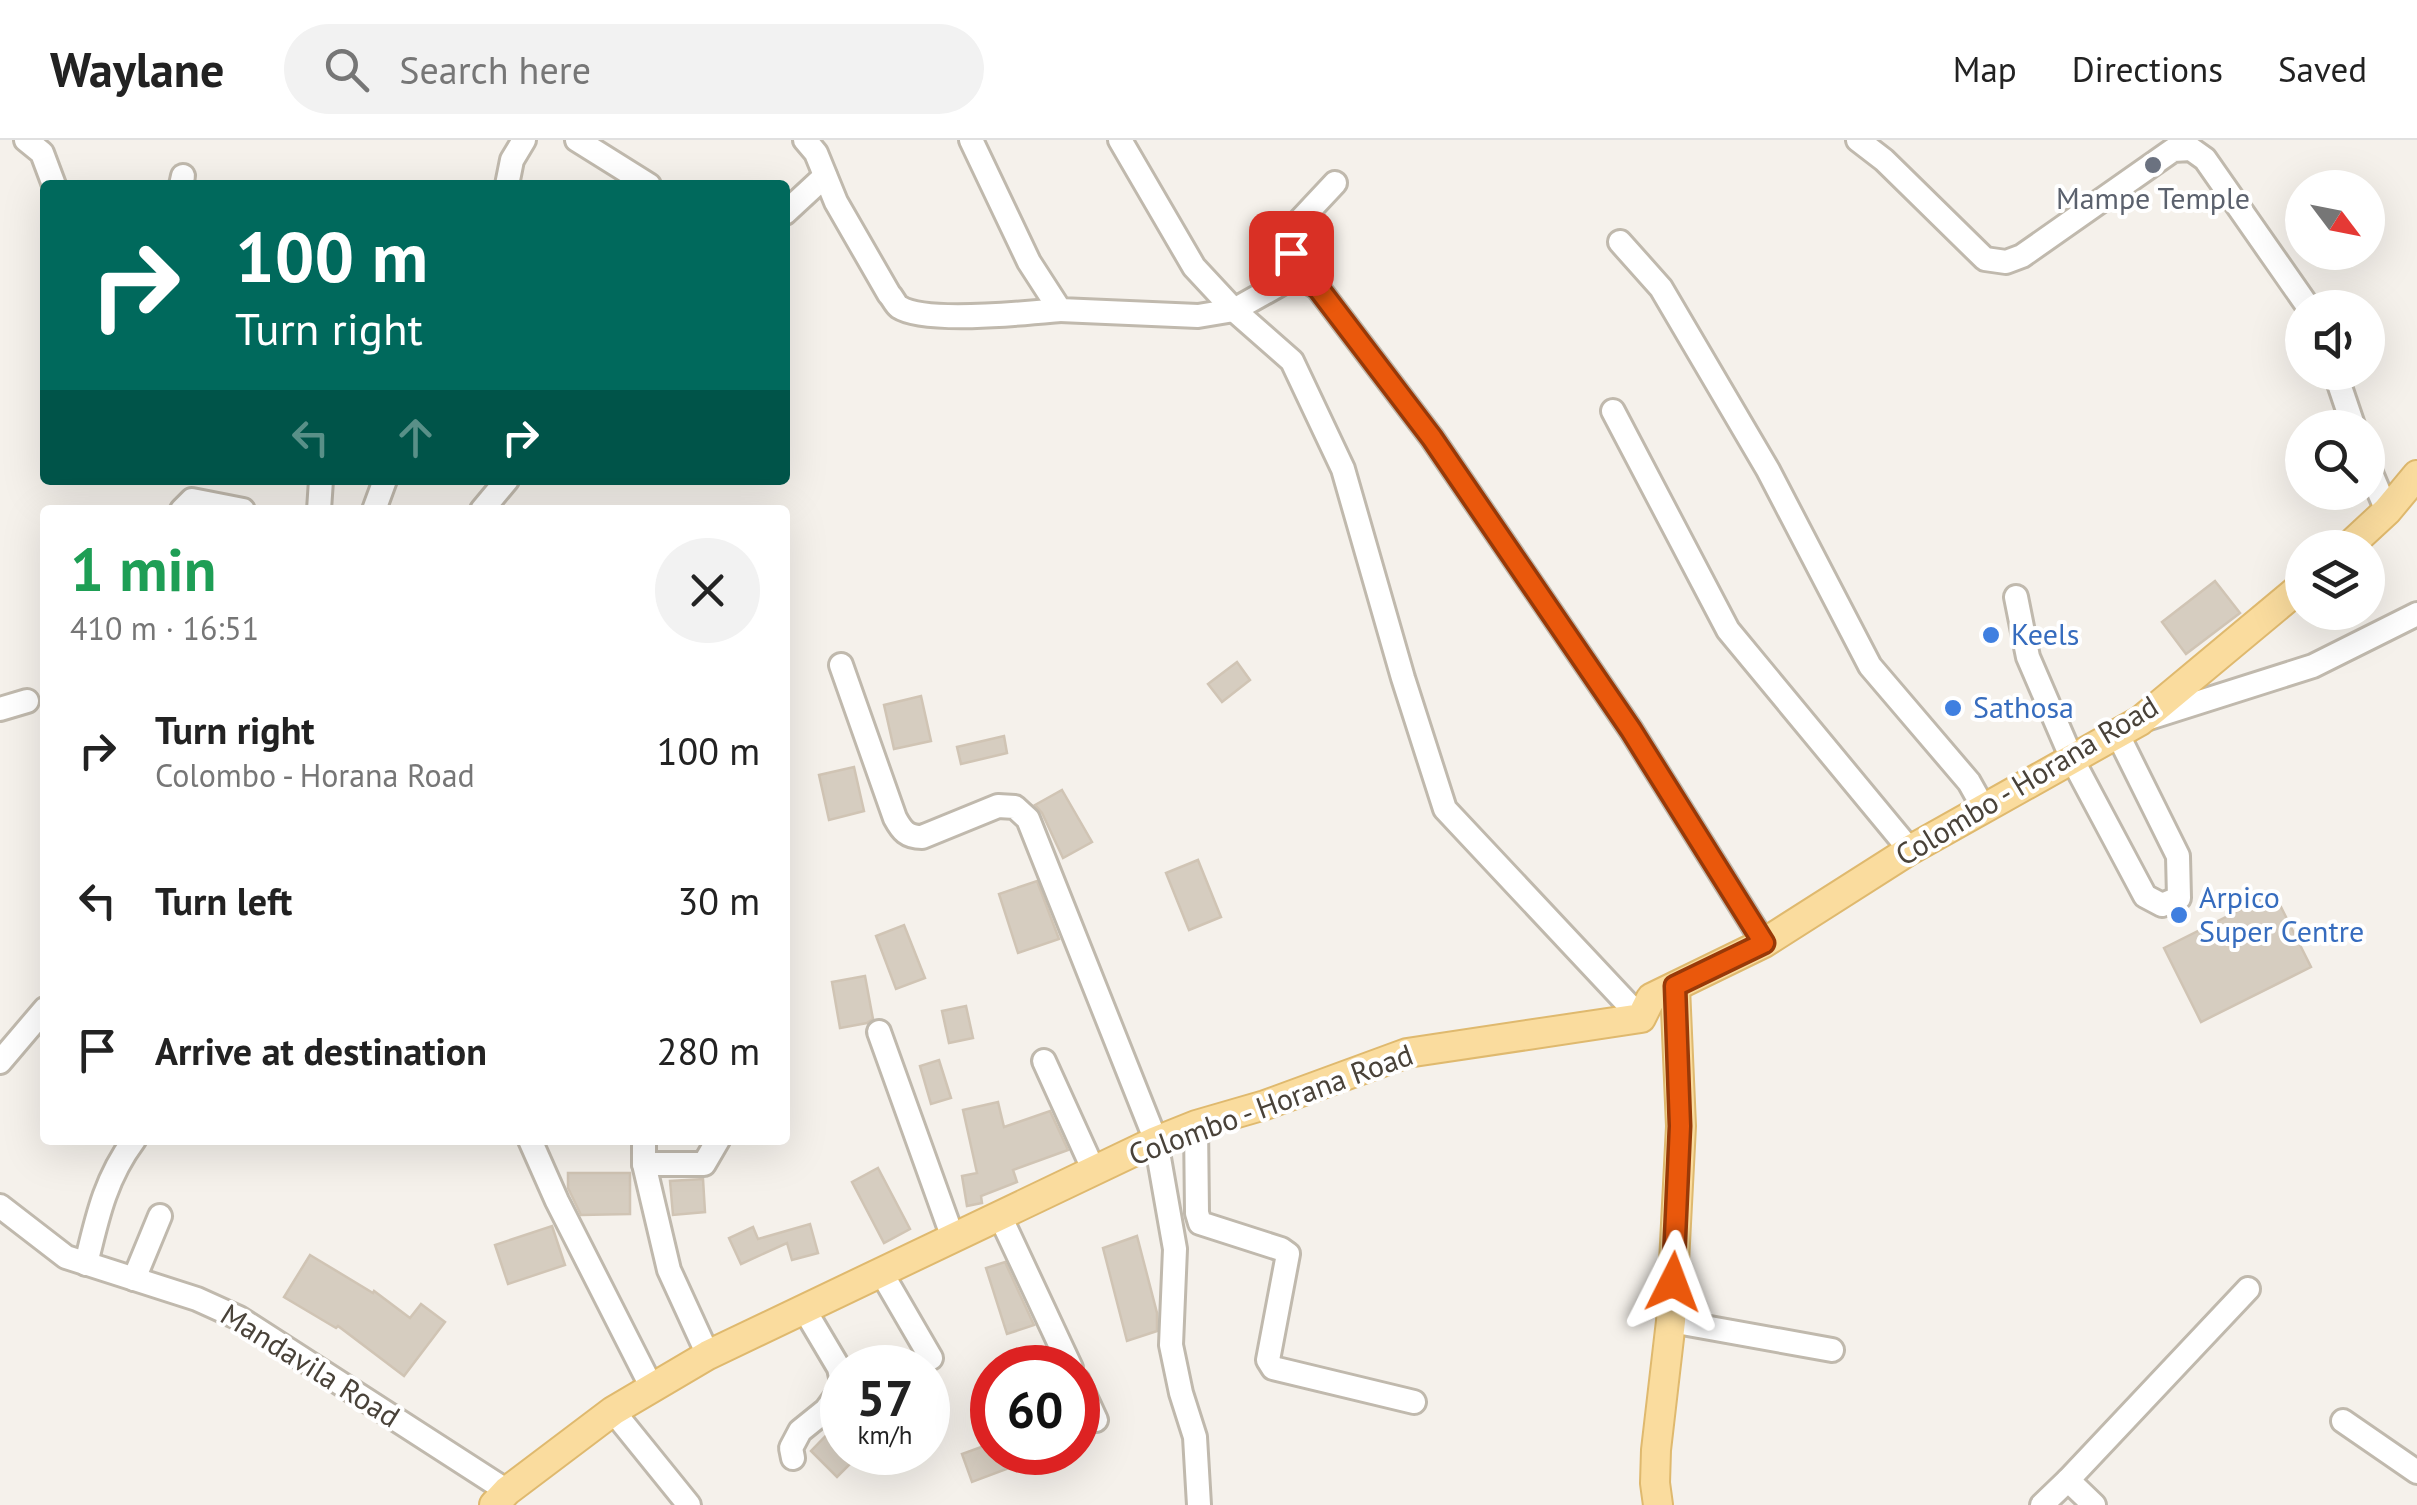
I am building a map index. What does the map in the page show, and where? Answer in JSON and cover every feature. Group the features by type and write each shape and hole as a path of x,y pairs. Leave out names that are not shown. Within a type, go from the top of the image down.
{"main road":[{"path":"2366,530 2417,475"},
{"name":"Colombo - Horana Road","path":"501,1498 613,1411 708,1355 1156,1141 1407,1052 1641,1018 1651,998 1764,943 1910,850 2128,727 2285,600"},
{"path":"1658,1505 1654,1483 1671,1321 1680,1126 1675,986"}],"street":[{"path":"26,140 42,154 52,180"},
{"path":"508,180 512,160 524,140"},
{"path":"576,140 642,180"},
{"path":"805,140 816,153 846,218 889,294 899,307 920,313 1002,316 1060,310 1198,316 1234,310 1284,282 1302,278"},
{"path":"972,140 1028,262 1060,310"},
{"path":"1858,140 1884,160 1985,259 2006,262 2022,256 2173,150 2191,149 2204,159 2297,290"},
{"path":"1126,143 1194,266 1234,310 1292,361 1343,469 1445,809 1641,1018"},
{"path":"790,208 826,176"},
{"path":"1334,183 1291,230 1288,240 1302,278 1318,288 1432,438 1631,730 1764,943"},
{"path":"1620,242 1661,288 1768,470 1870,666 1969,782 1983,807"},
{"path":"1614,411 1728,630 1910,850"},
{"path":"486,505 504,485"},
{"path":"187,505 192,500 218,505"},
{"path":"2016,598 2028,657 2072,759 2145,896 2162,905 2179,898 2178,856 2128,727 2313,666 2417,614"},
{"path":"841,665 895,818 904,833 922,838 998,806 1015,806 1028,819 1156,1141 1175,1249 1170,1345 1195,1437 1199,1505"},
{"path":"0,709 27,701"},
{"path":"0,1062 40,1015"},
{"path":"879,1032 953,1238"},
{"path":"1044,1061 1094,1171"},
{"path":"1196,1126 1200,1224 1288,1254 1268,1360 1272,1368 1414,1402"},
{"path":"86,1264 101,1199 130,1145"},
{"path":"532,1145 652,1388"},
{"path":"644,1145 644,1164 669,1270 708,1355"},
{"path":"644,1164 704,1164 715,1145"},
{"name":"Mandavila Road","path":"0,1206 66,1257 197,1298 239,1318 501,1498"},
{"path":"134,1280 160,1216"},
{"path":"1000,1216 1060,1345"},
{"path":"881,1272 923,1345"},
{"path":"2042,1505 2248,1289"},
{"path":"804,1310 825,1345"},
{"path":"1671,1321 1832,1350"},
{"path":"613,1411 689,1505"},
{"path":"792,1458 790,1448 800,1432 820,1415"},
{"path":"2343,1422 2417,1472"},
{"path":"2068,1480 2094,1505"}],"building":[{"path":"2215,581 2240,613 2186,654 2162,622"},
{"path":"1237,662 1250,680 1222,702 1208,684"},
{"path":"921,696 931,741 894,749 884,705"},
{"path":"1004,736 1007,753 961,764 957,747"},
{"path":"854,767 864,811 829,820 819,775"},
{"path":"1062,790 1092,842 1063,858 1035,805"},
{"path":"1198,860 1221,917 1189,930 1166,873"},
{"path":"1037,881 1059,939 1018,953 999,894"},
{"path":"2274,893 2311,967 2201,1022 2164,948"},
{"path":"904,925 925,978 896,989 876,936"},
{"path":"865,976 873,1019 840,1028 832,982"},
{"path":"966,1006 973,1038 949,1043 942,1011"},
{"path":"939,1060 951,1098 931,1104 920,1066"},
{"path":"998,1102 1004,1127 1050,1111 1068,1150 1013,1170 1017,1182 981,1196 982,1203 967,1206 962,1176 977,1173 963,1110"},
{"path":"878,1168 910,1229 884,1243 852,1182"},
{"path":"568,1173 630,1173 630,1214 581,1215 568,1188"},
{"path":"703,1179 705,1212 673,1215 670,1181"},
{"path":"810,1224 818,1253 792,1260 787,1243 741,1264 729,1238 753,1227 758,1239"},
{"path":"552,1226 565,1265 508,1284 495,1245"},
{"path":"1137,1236 1157,1313 1157,1331 1127,1341 1103,1248"},
{"path":"310,1255 374,1291 410,1318 421,1304 445,1322 404,1376 338,1326 284,1297"},
{"path":"1005,1262 1034,1325 1007,1334 986,1268"},
{"path":"820,1442 820,1460 811,1451"},
{"path":"970,1451 970,1475 990,1475 972,1482 962,1454"}],"place":[{"name":"Mampe Temple","path":"2153,165"},
{"name":"Keels","path":"1991,635"},
{"name":"Sathosa","path":"1953,708"},
{"name":"Arpico Super Centre","path":"2179,915"}],"route":[{"path":"1291,253 1302,278 1318,288 1432,438 1631,730 1764,943 1675,986 1680,1126 1673,1282"}]}
